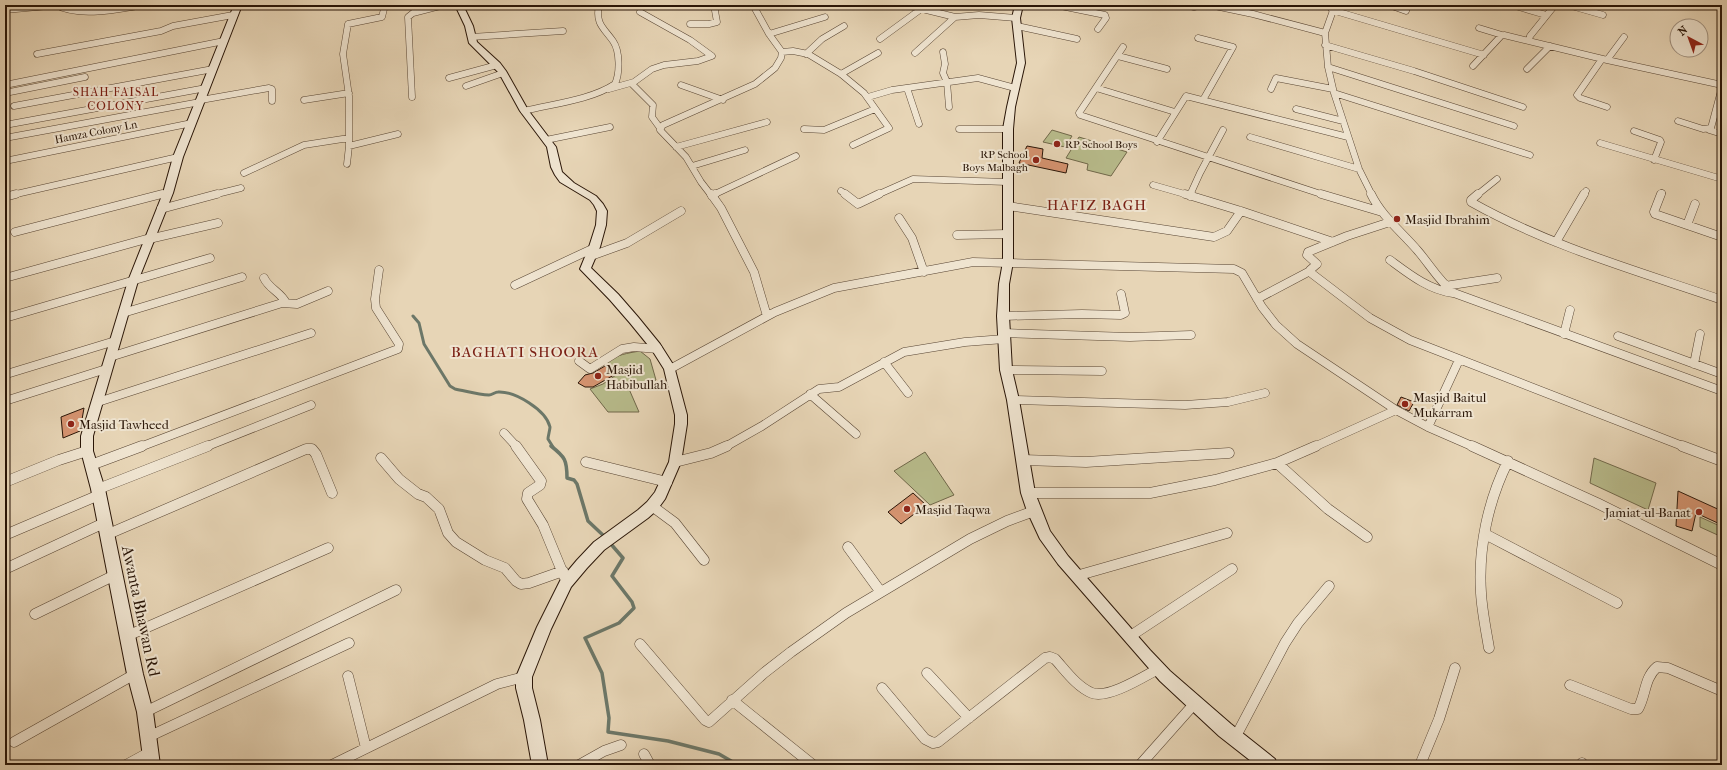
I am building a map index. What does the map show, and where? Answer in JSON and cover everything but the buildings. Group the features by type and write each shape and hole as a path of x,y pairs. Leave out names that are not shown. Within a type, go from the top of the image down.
{"street":[{"path":"56,5 65,10 96,10 144,5"},
{"path":"6,9 59,5"},
{"name":"Awanta Bhawan Rd","path":"151,759 145,712 135,674 98,492 88,451 87,436 133,281 168,193 178,157 238,5"},
{"path":"347,164 349,146 349,93 343,54 348,24 380,18 385,5"},
{"path":"412,97 408,16 413,13 444,5"},
{"path":"380,458 399,479 418,494 426,497 433,503 439,510 448,534 456,542 485,560 504,568 516,581 521,584 529,584 564,577 582,564 607,540 652,506 667,482 675,462 680,436 681,414 670,369 658,349 614,297 587,273 585,269 593,252 602,217 601,207 598,201 578,190 559,175 555,168 554,151 524,111 500,69 473,43 469,26 459,5"},
{"path":"599,5 599,20 603,29 615,46 618,73 616,82 609,89"},
{"path":"690,24 709,24 717,22 714,5"},
{"path":"660,128 663,125 723,100 760,81 780,62 782,52 768,34 753,5"},
{"path":"906,5 955,17 979,15 1016,22 1077,40"},
{"path":"1019,5 1016,22 1021,63 1008,129 1008,262 1004,284 1003,316 1006,370 1013,400 1028,493 1045,535 1076,576 1129,637 1158,669 1195,703 1269,765"},
{"path":"1056,5 1105,15 1106,18 1098,29"},
{"path":"1186,5 1194,7 1202,5"},
{"path":"1210,5 1264,16 1325,33"},
{"path":"1389,5 1406,11"},
{"path":"1512,5 1546,15"},
{"path":"1529,41 1530,36 1555,5"},
{"path":"1568,5 1603,15"},
{"path":"1484,55 1334,7 1325,33 1328,67 1333,91 1359,169 1382,212 1418,251 1445,286 1454,292 1468,299 1722,391"},
{"path":"880,39 921,9"},
{"path":"524,111 632,84 655,67 688,63 712,56 709,52 687,38 640,12"},
{"path":"37,54 161,31 173,26 233,15"},
{"path":"768,34 825,17"},
{"path":"915,53 955,17"},
{"path":"806,54 822,39 844,26"},
{"path":"1479,28 1605,60 1722,86 1713,126 1709,130"},
{"path":"471,37 563,31"},
{"path":"1473,66 1502,35"},
{"path":"1607,107 1577,96 1624,37"},
{"path":"1198,38 1233,47 1203,100"},
{"path":"5,85 224,42"},
{"path":"1325,45 1408,69 1523,106"},
{"path":"1527,69 1550,46"},
{"path":"1123,47 1079,113 1080,115 1157,142 1335,199 1382,212"},
{"path":"782,52 794,51 806,54 841,74 868,97 889,128 853,145"},
{"path":"942,52 945,64 943,73 947,82 950,107"},
{"path":"841,74 878,53"},
{"path":"1118,56 1167,69"},
{"path":"1328,67 1514,126"},
{"path":"14,106 213,69"},
{"path":"449,78 500,69"},
{"path":"466,86 500,69"},
{"path":"5,93 85,77"},
{"path":"868,97 878,93 978,78 1016,88"},
{"path":"1271,89 1274,80 1278,78 1333,91 1530,155"},
{"path":"632,84 652,104 653,110 651,115 653,120 692,166 721,208 751,265 767,316"},
{"path":"681,85 723,100"},
{"path":"5,125 206,88"},
{"path":"5,138 270,88 272,89 272,101"},
{"path":"907,88 919,124"},
{"path":"1096,88 1175,112"},
{"path":"304,100 349,93"},
{"path":"1157,142 1184,97 1189,96 1348,137"},
{"path":"804,129 824,130 875,109"},
{"path":"1296,109 1343,121"},
{"path":"1678,121 1722,134"},
{"path":"676,147 767,122"},
{"name":"Hamza Colony Ln","path":"5,161 192,123"},
{"path":"546,140 610,127"},
{"path":"959,129 1008,129"},
{"path":"1190,196 1223,130"},
{"path":"1634,131 1660,140 1661,142 1654,160"},
{"path":"349,146 398,134"},
{"path":"1250,137 1359,169"},
{"path":"244,173 304,145 349,138"},
{"path":"1600,143 1722,179"},
{"path":"692,166 745,150"},
{"path":"712,196 796,156"},
{"path":"5,197 178,157"},
{"path":"841,191 858,204 913,179 1008,182"},
{"path":"1497,179 1471,200 1471,202 1494,215 1556,242 1722,300"},
{"path":"1153,185 1241,211 1332,242"},
{"path":"162,209 240,188"},
{"path":"1556,242 1586,191"},
{"path":"15,232 168,193"},
{"path":"1662,193 1654,212 1655,214 1722,237"},
{"path":"1687,225 1695,204"},
{"path":"1008,206 1214,237 1226,234 1241,211"},
{"path":"515,285 593,252 612,250 636,239 681,211"},
{"path":"899,218 914,244 924,272"},
{"path":"1258,299 1310,271 1317,264 1307,254 1332,242 1390,222"},
{"path":"5,278 150,239 218,223"},
{"path":"957,235 1008,234"},
{"path":"5,318 210,258"},
{"path":"1390,260 1437,288 1448,292 1454,292"},
{"path":"670,369 687,362 767,316 834,288 973,262 1234,269 1242,273 1276,325 1297,344 1396,410 1428,427 1508,461 1722,565"},
{"path":"91,465 398,349 399,344 376,308 374,302 378,286 378,270"},
{"path":"1310,271 1325,285 1370,318 1410,340 1722,461"},
{"path":"123,313 242,277"},
{"path":"264,278 266,284 280,294 286,303"},
{"path":"1445,286 1497,278"},
{"path":"110,356 286,303 297,304 328,292"},
{"path":"1003,316 1082,314 1121,315 1125,313 1121,294"},
{"path":"1564,334 1570,310"},
{"path":"98,402 311,333"},
{"path":"1694,364 1700,334"},
{"path":"675,462 719,450 762,426 810,394 824,387 839,387 904,352 1004,336 1130,337 1192,335"},
{"path":"1618,336 1722,374"},
{"path":"10,374 115,341"},
{"path":"579,360 590,369 598,365 611,354 622,349 641,346 658,349"},
{"path":"1428,427 1459,360"},
{"path":"884,362 908,393"},
{"path":"5,401 106,369"},
{"path":"1006,370 1102,370"},
{"path":"1013,400 1185,405 1228,402 1265,393"},
{"path":"810,394 856,434"},
{"path":"5,535 98,492 311,405"},
{"path":"1028,493 1150,493 1215,480 1277,463 1396,410"},
{"path":"504,433 514,443 541,481 540,485 528,493 527,499 543,525 564,577 524,677 524,688 532,720 540,765"},
{"path":"5,569 306,449 312,450 316,454 332,493"},
{"path":"5,482 59,460 88,451"},
{"path":"1023,460 1086,462 1229,453"},
{"path":"1489,648 1481,582 1485,534 1500,474 1508,461"},
{"path":"586,462 667,482"},
{"path":"1277,463 1328,509 1367,537"},
{"path":"652,506 661,511 678,526 704,560"},
{"path":"640,644 705,720 709,722 714,719 757,677 783,656 840,616 880,591 996,525 1034,511"},
{"path":"1076,576 1227,533"},
{"path":"1485,534 1617,603"},
{"path":"127,636 328,548"},
{"path":"848,548 880,591"},
{"path":"1129,637 1232,569"},
{"path":"35,614 115,575"},
{"path":"1235,738 1285,643 1298,623 1329,586"},
{"path":"145,712 396,590"},
{"path":"148,737 349,643"},
{"path":"882,688 925,739 933,743 938,742 1045,658 1050,657 1055,659 1086,690 1093,694 1101,695 1158,669"},
{"path":"1570,685 1631,709 1638,709 1641,704 1647,680 1651,672 1657,667 1668,668 1722,691"},
{"path":"1420,765 1439,719 1455,668"},
{"path":"927,673 969,718"},
{"path":"14,742 135,674"},
{"path":"348,676 366,748"},
{"path":"332,765 497,684 524,677"},
{"path":"732,700 813,765"},
{"path":"1140,765 1195,703"},
{"path":"579,765 604,751 621,745"},
{"path":"644,754 650,765"},
{"path":"126,765 151,759"}],"green space":[{"path":"1052,130 1072,136 1065,147 1043,142"},
{"path":"1079,137 1127,152 1111,176 1087,170 1088,164 1066,158"},
{"path":"640,351 650,359 656,380 629,389 639,412 608,412 590,389 603,384 616,375 606,362 618,356"},
{"path":"925,452 954,495 930,505 894,471"},
{"path":"1594,458 1656,483 1648,510 1590,483"},
{"path":"1700,517 1722,527 1722,537 1700,527"}],"waterway":[{"path":"413,316 419,323 424,344 450,386 455,389 481,394 491,395 497,392 521,398 543,414 550,427 548,439 553,447"},
{"path":"551,446 564,459 566,463 567,478 574,480 577,484 588,521 605,537"},
{"path":"610,543 623,558 612,576 632,602 634,608 619,623 585,638 602,673 609,718 608,732 668,741 719,754 738,765"}],"place":[{"name":"RP School Boys","path":"1057,144"},
{"name":"RP School Boys Malbagh","path":"1036,160"},
{"name":"Masjid Ibrahim","path":"1397,219"},
{"name":"Masjid Habibullah","path":"598,376"},
{"name":"Masjid Baitul Mukarram","path":"1405,404"},
{"name":"Masjid Tawheed","path":"71,424"},
{"name":"Masjid Taqwa","path":"907,509"},
{"name":"Jamiat-ul-Banat","path":"1699,512"}],"district":[{"name":"SHAH FAISAL COLONY","path":"116,99"},
{"name":"HAFIZ BAGH","path":"1097,205"},
{"name":"BAGHATI SHOORA","path":"525,352"}]}
